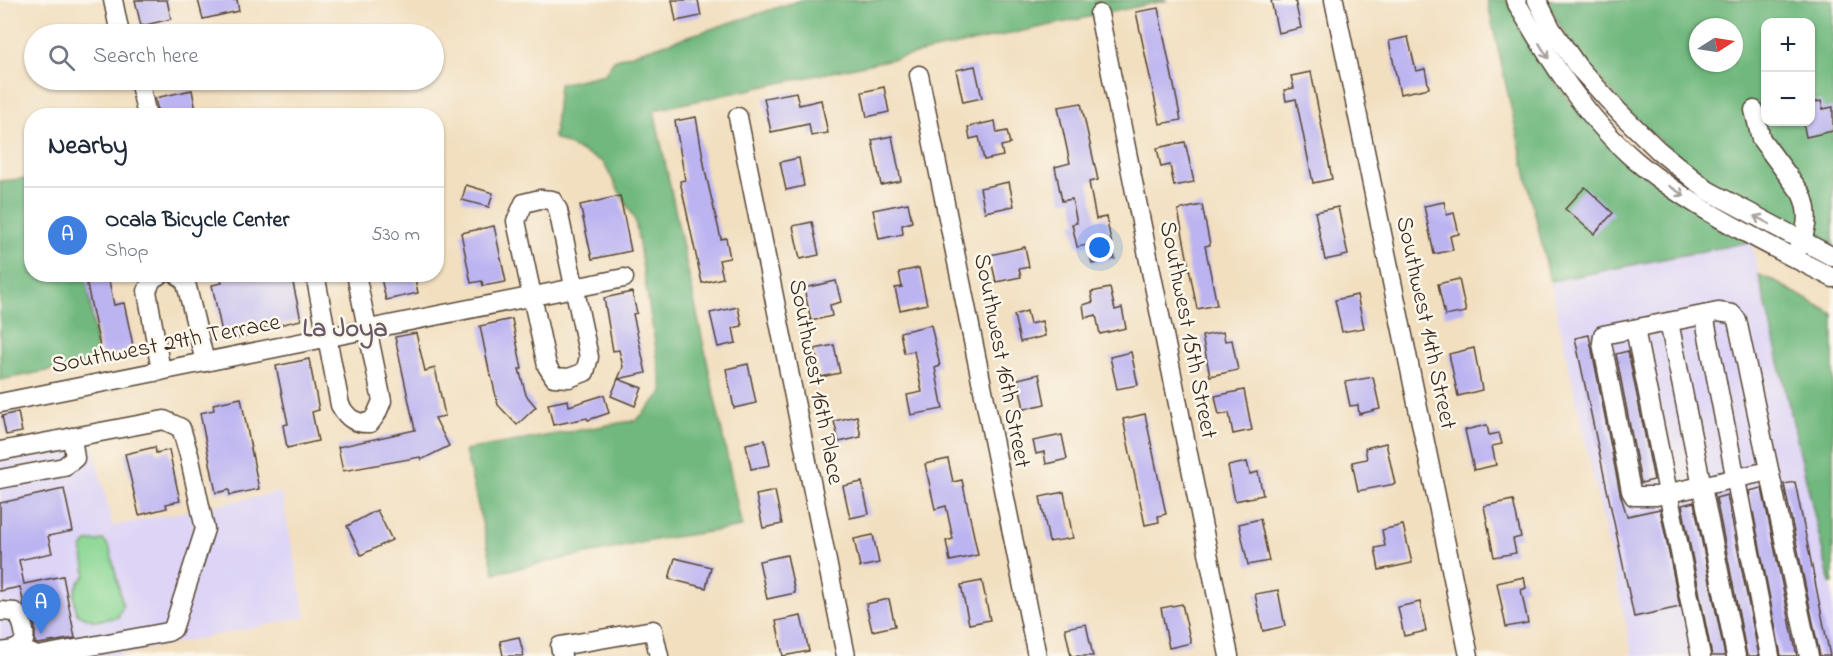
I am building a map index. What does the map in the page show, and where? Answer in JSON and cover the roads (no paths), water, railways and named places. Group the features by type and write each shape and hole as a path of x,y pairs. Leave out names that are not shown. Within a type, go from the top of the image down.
{"street":[{"path":"113,0 118,24"},
{"name":"Southwest 14th Street","path":"1334,0 1469,656"},
{"path":"1515,0 1558,73 1635,160 1664,183 1695,203 1798,250 1833,256"},
{"path":"1537,0 1551,28 1578,67 1617,111 1658,150 1707,190 1798,250 1833,278"},
{"name":"Southwest 15th Street","path":"1099,14 1228,656"},
{"name":"Southwest 16th Street","path":"919,75 1036,656"},
{"path":"142,90 145,108"},
{"path":"1602,125 1617,111"},
{"path":"1754,111 1761,139 1806,202 1806,226 1798,250"},
{"name":"Southwest 16th Place","path":"738,117 846,656"},
{"path":"540,199 552,200 558,210 589,357 585,372 569,378 554,378 547,366 531,297 516,221 524,203 540,199"},
{"name":"Southwest 29th Terrace","path":"0,403 624,278"},
{"path":"151,282 147,291 161,371"},
{"path":"185,282 205,362"},
{"path":"316,282 340,405 351,420 370,423 382,401 358,282"},
{"path":"1769,471 1656,496 1634,496 1631,491 1602,343 1603,335 1718,312 1732,314 1737,320 1809,656"},
{"path":"1704,315 1770,656"},
{"path":"1669,322 1736,656"},
{"path":"1635,329 1701,656"},
{"path":"0,451 164,420 181,428 205,530 173,629 168,632 37,656 18,648"},
{"path":"0,479 64,467 75,458 72,437"},
{"path":"0,612 15,612 20,617 24,637 23,644 18,648 0,652"},
{"path":"562,656 560,646 653,630 659,656"}],"place":[{"name":"Ocala Bicycle Center","path":"41,634"}],"district":[{"name":"La Joya","path":"345,330"}]}
